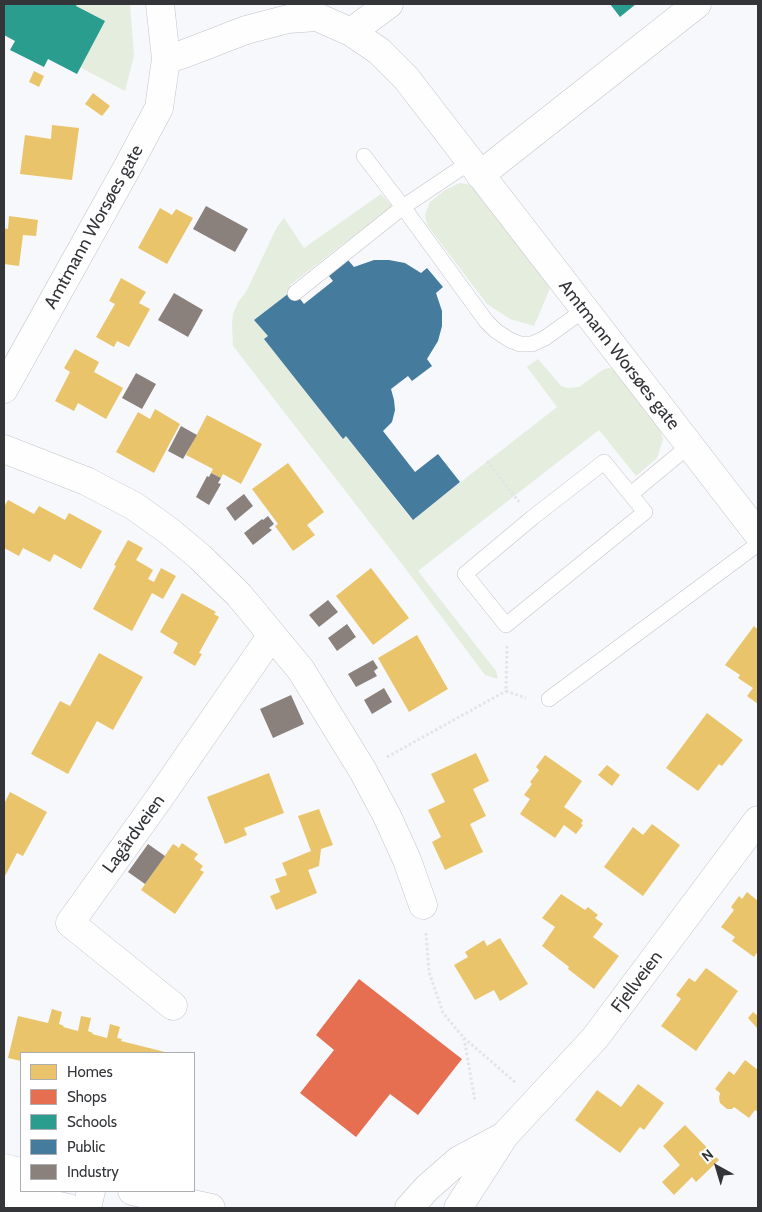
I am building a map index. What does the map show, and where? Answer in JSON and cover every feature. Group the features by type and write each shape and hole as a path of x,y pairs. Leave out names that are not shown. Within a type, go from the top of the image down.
{"street":[{"name":"Amtmann Worsøes gate","path":"4,389 128,168 159,108 166,59 160,4"},
{"path":"351,32 390,4"},
{"path":"475,168 697,4"},
{"name":"Amtmann Worsøes gate","path":"166,59 246,30 288,20 318,10 379,51 406,78 758,534"},
{"path":"4,449 86,481 134,506 200,557 239,595 301,670 363,771 408,860 424,905"},
{"name":"Lagårdveien","path":"172,1006 70,923 272,635"},
{"name":"Fjellveien","path":"458,1208 505,1135 595,1038 758,820"},
{"name":"Fjellveien","path":"409,1208 427,1188 459,1160 505,1135"},
{"path":"4,1168 20,1172"},
{"path":"87,1208 91,1192"},
{"path":"137,1192 211,1208"},
{"path":"20,1198 68,1208"}],"lane":[{"path":"364,156 404,207 486,321 496,331 520,344 532,344 546,338 584,310"},
{"path":"296,293 404,207 475,168"},
{"path":"631,494 690,445"},
{"path":"604,462 646,512 506,625 464,574 532,518 604,462"},
{"path":"549,699 758,544"}],"path":[{"path":"487,461 532,518"},
{"path":"506,625 506,691"},
{"path":"363,771 506,691 526,698 549,699"},
{"path":"424,905 429,972 443,1013 464,1038 519,1086"},
{"path":"464,1038 475,1101"}],"green space":[{"path":"4,4 130,4 134,56 125,91 4,27"},
{"path":"460,183 471,185 551,286 534,326 510,319 487,304 427,225 425,215 430,202 445,190"},
{"path":"381,194 392,206 290,285 293,290 254,320 268,336 265,339 343,439 346,436 412,520 557,407 527,367 538,359 561,386 567,388 579,387 604,369 610,368 615,370 658,424 663,439 657,458 636,476 599,430 418,571 496,671 498,679 485,675 405,568 233,346 233,314 238,302 246,292 277,227 284,218 304,248"}],"building: Homes":[{"path":"34,71 44,76 39,87 29,82"},
{"path":"93,93 110,106 102,116 85,104"},
{"path":"52,125 79,128 72,180 20,174 25,135 51,139"},
{"path":"160,208 172,215 176,209 193,218 167,264 138,248"},
{"path":"9,216 38,220 36,236 23,235 19,266 4,264 4,228 8,229"},
{"path":"121,278 146,292 139,303 150,309 129,347 117,341 114,347 96,337 115,304 109,301"},
{"path":"75,349 99,362 94,372 123,388 106,419 78,403 74,411 55,401 70,372 64,368"},
{"path":"155,409 180,424 154,473 116,452 138,412 150,419"},
{"path":"207,415 262,444 241,484 223,474 221,478 211,473 213,469 186,455"},
{"path":"288,463 324,512 307,525 315,535 293,551 275,526 278,524 252,489"},
{"path":"8,500 34,514 39,506 65,520 69,513 102,531 81,569 54,554 50,562 23,548 19,556 4,548 4,507"},
{"path":"128,540 143,548 136,560 153,570 148,579 154,582 161,568 176,576 163,599 152,593 132,631 93,609"},
{"path":"371,568 409,618 373,645 336,596"},
{"path":"182,593 216,612 214,614 219,617 199,653 202,654 195,666 173,653 178,643 160,632"},
{"path":"754,626 758,630 758,704 747,696 753,688 738,678 740,675 725,665"},
{"path":"417,635 448,689 409,712 378,658"},
{"path":"99,653 143,677 113,730 97,721 68,774 31,754 60,701 70,706"},
{"path":"707,713 743,740 722,766 719,764 698,791 666,768"},
{"path":"476,753 489,781 473,789 486,816 470,824 483,852 445,870 432,842 441,837 428,810 445,802 431,774"},
{"path":"545,755 582,781 564,807 583,820 581,824 583,825 576,834 564,825 555,838 520,814 530,799 524,795 532,784 530,782 539,770 536,767"},
{"path":"607,765 620,775 612,786 598,775"},
{"path":"269,773 284,813 244,828 247,835 225,844 207,797"},
{"path":"10,792 47,812 23,856 17,853 4,878 4,804"},
{"path":"319,809 333,845 321,849 319,866 308,870 317,893 276,910 270,896 280,892 275,879 287,875 282,863 311,851 298,816"},
{"path":"652,824 680,845 643,896 604,867 633,827 643,835"},
{"path":"182,843 198,854 194,859 203,866 200,870 204,872 175,914 141,890 173,844 178,849"},
{"path":"747,892 758,901 758,951 754,957 732,941 735,937 721,927 734,910 731,907 739,896 742,899"},
{"path":"561,894 585,910 588,907 598,915 595,918 603,924 593,937 619,956 594,989 542,946 555,927 542,918"},
{"path":"500,938 528,984 500,1001 494,990 475,1000 454,965 468,957 465,952 484,940 487,946"},
{"path":"706,968 738,991 696,1051 661,1026 681,999 676,995 689,978 695,982"},
{"path":"52,1009 62,1012 59,1024 78,1031 81,1016 91,1018 88,1031 92,1034 107,1038 110,1024 120,1027 117,1038 122,1039 121,1041 165,1052 20,1052 20,1061 8,1058 18,1016 48,1023"},
{"path":"753,1012 758,1016 757,1028 748,1018"},
{"path":"745,1060 758,1070 758,1112 755,1110 749,1118 734,1107 727,1109 720,1103 720,1093 715,1089 729,1071 734,1075"},
{"path":"638,1084 664,1103 644,1130 640,1127 620,1153 575,1120 597,1090 621,1107"},
{"path":"685,1125 719,1160 696,1182 692,1177 674,1195 662,1182 680,1165 663,1146"}],"building: Shops":[{"path":"359,979 462,1059 418,1115 390,1094 356,1137 300,1093 334,1050 316,1035"}],"building: Schools":[{"path":"4,4 77,4 76,6 105,21 77,74 48,59 44,67 10,50 15,41 4,35"},
{"path":"610,4 636,4 620,17"}],"building: Public":[{"path":"348,260 354,267 374,260 389,260 405,263 421,273 427,268 443,287 436,293 442,311 442,326 438,341 427,359 432,366 412,381 408,376 391,389 395,410 392,422 383,431 415,472 438,454 460,482 413,520 346,436 343,439 264,339 268,336 254,320 293,290 304,304 333,281 329,276"}],"building: Industry":[{"path":"206,206 248,229 235,252 193,229"},
{"path":"174,293 203,310 188,337 158,320"},
{"path":"136,373 156,384 142,409 122,398"},
{"path":"181,426 197,435 183,459 168,451"},
{"path":"211,473 221,478 218,483 221,484 209,505 196,497 207,476 209,477"},
{"path":"244,494 253,506 235,521 226,508"},
{"path":"268,516 274,524 269,528 272,530 253,545 244,533"},
{"path":"328,600 338,612 319,627 309,615"},
{"path":"347,624 356,637 337,651 328,638"},
{"path":"373,660 378,668 374,671 377,676 356,687 348,674"},
{"path":"384,688 392,702 372,714 364,700"},
{"path":"291,695 304,724 273,738 260,709"},
{"path":"148,844 165,856 145,884 128,872"}]}
